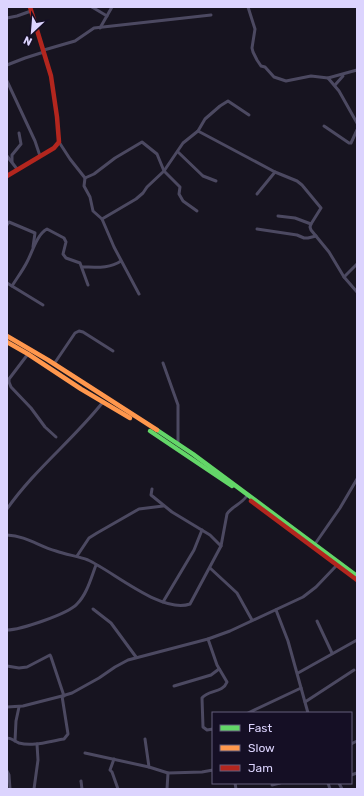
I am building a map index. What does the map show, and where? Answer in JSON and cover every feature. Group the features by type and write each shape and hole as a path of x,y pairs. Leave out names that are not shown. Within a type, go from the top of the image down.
{"main road":[{"path":"7,176 54,148 59,142 51,76 30,9"},
{"path":"7,336 54,364 104,400 315,544 357,576"},
{"path":"7,342 81,389 104,400 213,468 357,580"}],"street":[{"path":"92,7 107,16"},
{"path":"100,28 112,7"},
{"path":"248,7 255,29 252,48 253,52 257,60 274,77 286,81 311,76 328,78 344,75 357,70"},
{"path":"7,18 18,16 30,9"},
{"path":"7,65 75,41 90,30 212,15"},
{"path":"335,85 344,75"},
{"path":"328,78 335,85 357,123"},
{"path":"7,82 35,141 40,156"},
{"path":"102,219 136,199 164,171 183,143 198,131 209,114 227,102 230,102 249,115"},
{"path":"324,126 349,143 353,140 357,130"},
{"path":"198,131 275,172 297,181 302,185 321,208 310,227 329,252 344,277 357,292"},
{"path":"12,162 12,155 21,144 18,133"},
{"path":"59,142 85,178 84,186 90,197 93,211 102,219 121,261 139,294"},
{"path":"85,178 94,174 140,142 145,144 157,154 164,171 180,186 179,194 183,202 197,211"},
{"path":"178,152 203,176 216,181"},
{"path":"7,156 17,170"},
{"path":"257,194 275,172"},
{"path":"278,216 295,218 311,224"},
{"path":"7,225 9,222 35,233 33,248"},
{"path":"12,286 27,262 42,232 46,229 64,238 66,242 62,252 64,256 80,263 88,285"},
{"path":"257,229 297,235 304,238 316,236"},
{"path":"82,267 108,267 121,261"},
{"path":"344,277 357,264"},
{"path":"7,283 43,305"},
{"path":"54,364 75,333 79,331 113,351"},
{"path":"28,354 9,379 9,382 11,387 33,410 45,427 56,437"},
{"path":"163,363 178,405 178,445"},
{"path":"7,509 13,500 45,465 94,414 104,400"},
{"path":"315,544 340,508 357,479"},
{"path":"152,489 151,495 163,506 210,535 221,546"},
{"path":"7,535 29,539 45,548 88,560 116,575 152,598 170,605 190,604 221,546 229,510 246,497"},
{"path":"76,556 89,538 97,533 140,509 163,506"},
{"path":"163,602 194,550 202,530"},
{"path":"7,630 26,627 76,606 84,596 96,565"},
{"path":"7,707 19,707 63,696 99,678 122,662 208,639 230,631 276,610 309,592 322,582 337,565"},
{"path":"210,568 237,593 252,620"},
{"path":"93,609 110,623 136,658"},
{"path":"276,610 298,673 308,712"},
{"path":"317,622 332,653"},
{"path":"208,639 219,670 228,682 224,688 203,696 201,703 203,727 207,730 212,729"},
{"path":"298,673 357,640"},
{"path":"7,666 19,668 27,667 50,655 52,657 63,696 68,734 64,739 37,744 18,743 12,738 7,738"},
{"path":"174,686 206,676 219,670"},
{"path":"305,702 354,670"},
{"path":"250,712 301,688"},
{"path":"16,741 16,721 19,707"},
{"path":"145,739 149,767"},
{"path":"34,789 38,760 37,744"},
{"path":"85,753 149,767 168,773 212,770"},
{"path":"114,759 110,770 118,789"},
{"path":"7,771 9,775 10,789"},
{"path":"168,773 168,789"},
{"path":"81,781 82,789"},
{"path":"272,786 277,784"}],"traffic: fast":[{"path":"157,430 193,454 357,576"},
{"path":"150,431 232,486"}],"traffic: slow":[{"path":"7,336 48,360 157,430"},
{"path":"7,342 130,418"}],"traffic: jam":[{"path":"7,176 54,148 59,142 51,76 30,7"},
{"path":"251,501 357,580"}]}
